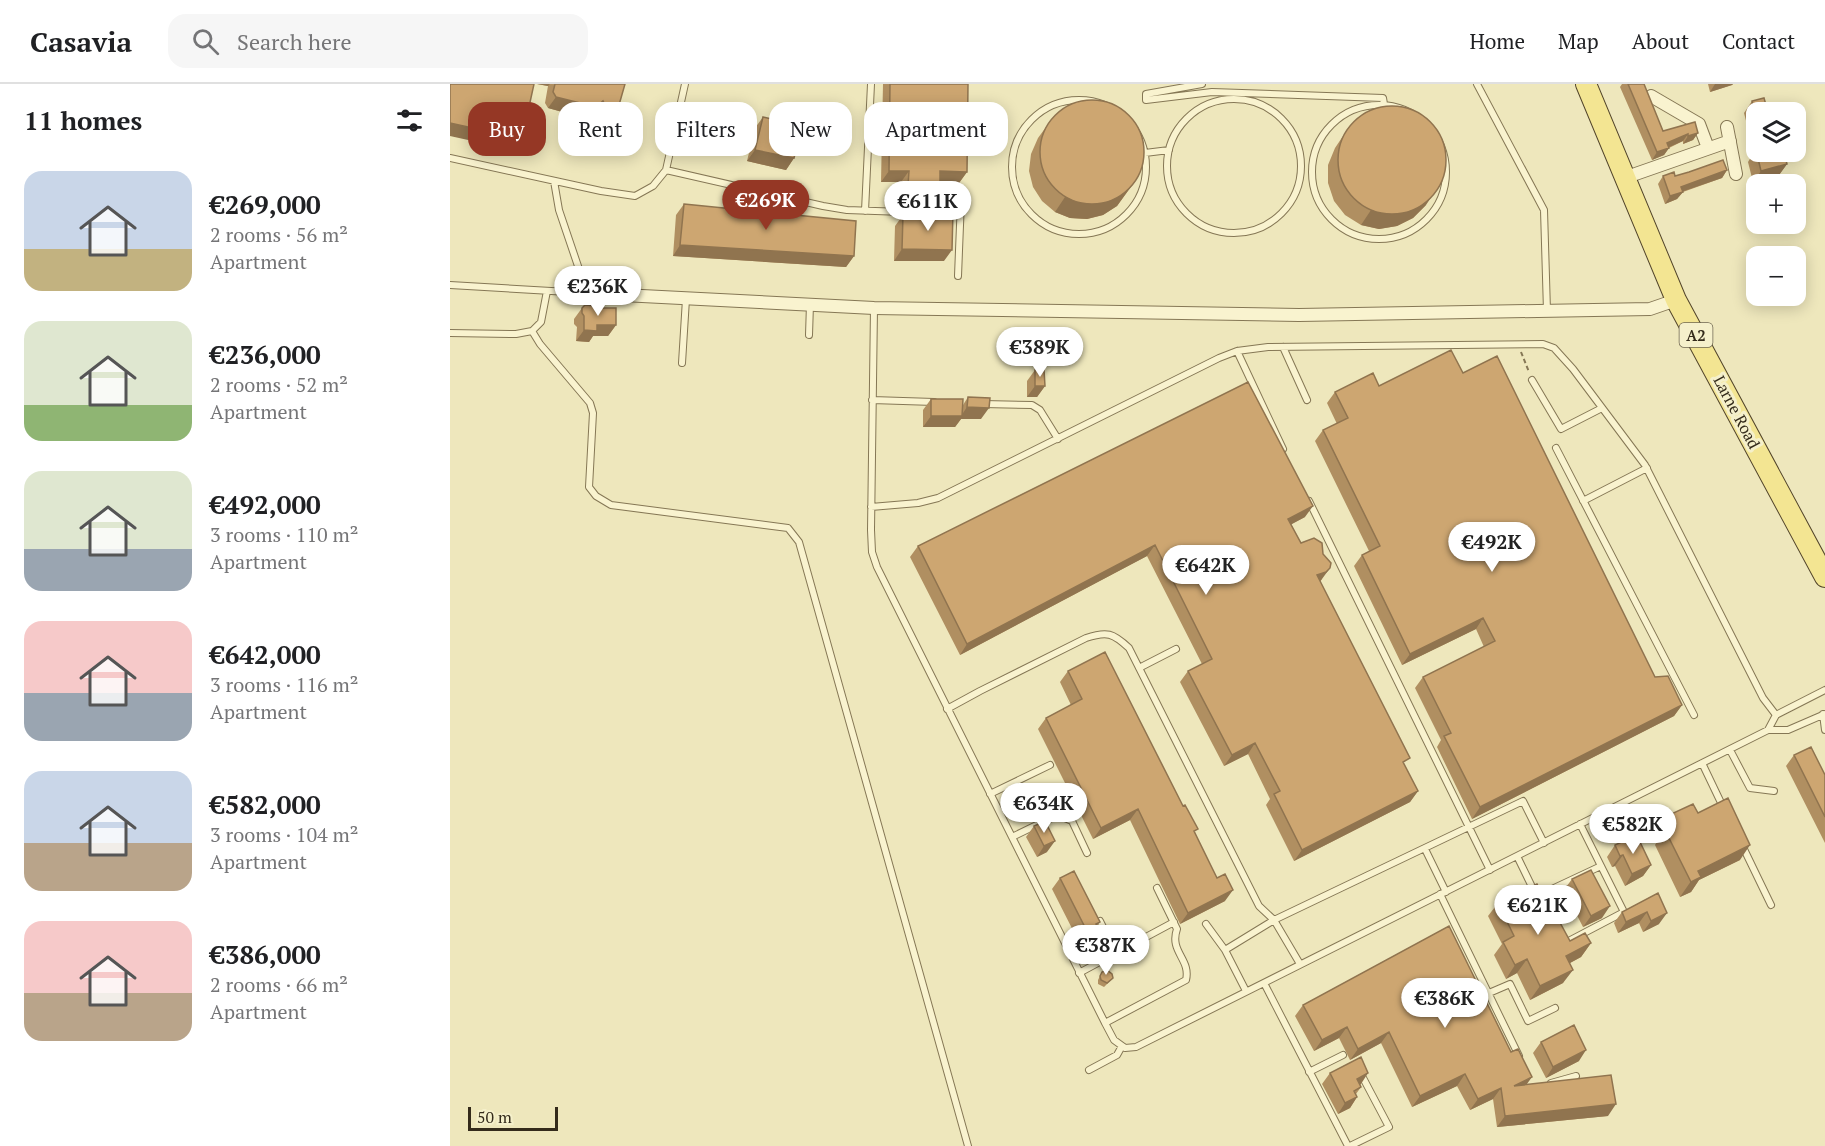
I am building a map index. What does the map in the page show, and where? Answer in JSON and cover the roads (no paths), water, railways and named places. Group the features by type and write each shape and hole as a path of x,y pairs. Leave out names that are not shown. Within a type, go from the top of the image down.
{"main road":[{"name":"Larne Road","path":"1586,84 1676,300 1825,577"}],"street":[{"path":"1651,96 1699,124 1708,148"},
{"path":"1727,127 1736,174"},
{"path":"1624,178 1730,141"},
{"path":"603,294 874,308 1299,315 1650,309 1676,300"}],"lane":[{"path":"450,158 601,191 635,196 654,186 666,170 685,85 677,84"},
{"path":"865,211 871,84"},
{"path":"1202,84 1146,94 1146,100 1212,92 1239,96 1383,98 1384,104"},
{"path":"1477,84 1544,210 1547,311"},
{"path":"1239,96 1262,104 1280,116 1293,132 1300,152 1301,174 1296,194 1284,212 1268,225 1248,233 1226,234 1206,228 1186,215 1173,196 1167,173 1169,150 1178,128 1194,111 1216,101 1239,96"},
{"path":"1084,99 1106,105 1124,117 1138,133 1145,153 1146,174 1141,195 1129,213 1112,226 1092,234 1071,235 1051,229 1031,215 1018,196 1012,174 1013,150 1023,129 1039,112 1060,102 1084,99"},
{"path":"1384,104 1406,110 1424,122 1437,138 1445,158 1446,180 1440,200 1429,218 1412,231 1392,239 1371,240 1350,234 1331,220 1317,201 1311,179 1313,155 1323,134 1339,117 1360,107 1384,104"},
{"path":"1145,153 1169,150"},
{"path":"666,170 823,206 865,211 960,214"},
{"path":"1301,174 1311,179"},
{"path":"554,181 559,210 580,272 582,291"},
{"path":"958,276 961,200"},
{"path":"450,285 603,294"},
{"path":"450,333 516,334 532,332 541,322 547,291"},
{"path":"682,363 686,298"},
{"path":"809,335 810,304"},
{"path":"874,308 871,507 872,552 877,567 1079,973 1114,1040 1122,1046 1130,1049 1137,1047 1768,730 1788,730 1824,714 1825,730"},
{"path":"532,332 590,403 593,412 589,486 596,496 611,505 788,528 799,542 968,1146"},
{"path":"871,507 918,504 938,498 1237,351 1283,347 1544,344 1554,348 1647,468 1763,698 1776,715"},
{"path":"1283,347 1307,400"},
{"path":"1237,351 1286,454"},
{"path":"1532,380 1561,429 1602,408"},
{"path":"872,400 940,402"},
{"path":"975,404 1032,405 1040,410 1058,439"},
{"path":"1556,448 1694,715"},
{"path":"1583,501 1647,468"},
{"path":"1307,497 1490,870"},
{"path":"947,709 1086,638 1101,633 1117,637 1129,648 1259,906 1274,920 1300,964"},
{"path":"1139,669 1176,649"},
{"path":"1768,730 1776,715 1825,690"},
{"path":"1730,750 1750,788 1774,791"},
{"path":"1702,763 1727,814"},
{"path":"990,794 1050,765"},
{"path":"1225,950 1274,920 1523,801 1544,843"},
{"path":"1012,837 1060,816 1072,821 1087,853"},
{"path":"1558,934 1563,944 1624,912 1580,824"},
{"path":"1737,834 1771,905"},
{"path":"1425,849 1443,893 1524,1066"},
{"path":"1517,856 1542,906"},
{"path":"1537,896 1601,866"},
{"path":"1105,1023 1186,980 1186,966 1175,944 1177,929 1157,888"},
{"path":"1100,921 1116,953"},
{"path":"1079,973 1174,922"},
{"path":"1206,924 1225,950 1246,991"},
{"path":"1264,983 1349,1146 1389,1127 1361,1074"},
{"path":"1489,993 1510,984 1528,1021 1555,1008"},
{"path":"1089,1070 1117,1055 1122,1046"},
{"path":"1309,1072 1343,1055"},
{"path":"1544,1084 1576,1076"}]}
